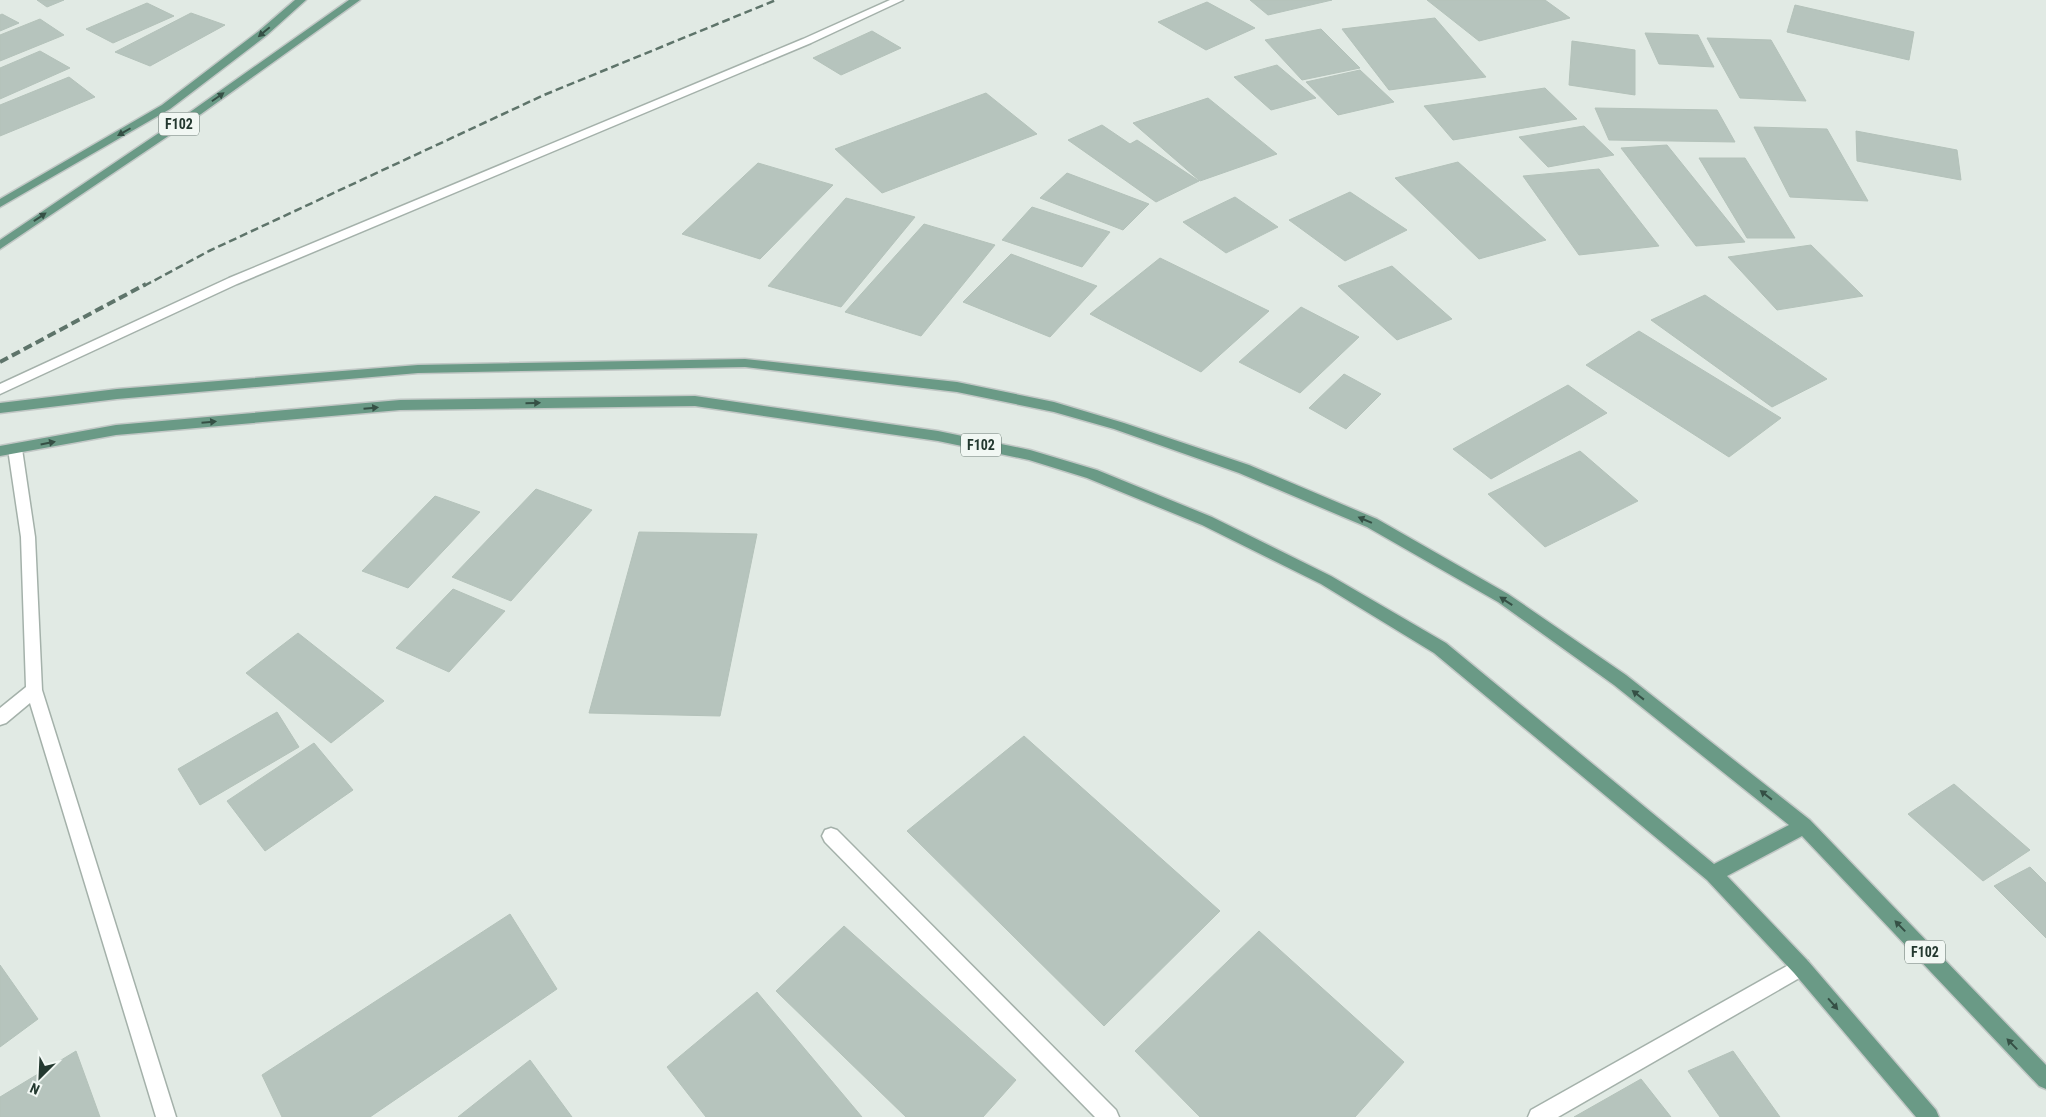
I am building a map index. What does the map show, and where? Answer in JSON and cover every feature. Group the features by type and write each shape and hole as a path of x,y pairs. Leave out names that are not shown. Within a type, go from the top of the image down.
{"main road":[{"name":"F102","path":"0,204 166,107 263,33 300,0"},
{"name":"F102","path":"0,245 189,118 355,0"},
{"name":"F102","path":"0,408 117,394 418,369 745,364 957,387 1054,407 1119,426 1244,469 1372,523 1511,604 1620,680 1804,826 2046,1080"},
{"name":"F102","path":"8,450 116,430 400,405 695,401 938,436 1030,455 1092,474 1207,521 1326,580 1440,648 1713,874 1801,967 1929,1117"},
{"path":"1713,874 1804,826"}],"street":[{"path":"0,389 233,281 898,0"},
{"path":"8,450 28,537 34,690 166,1117"},
{"path":"0,718 34,690"},
{"path":"831,836 1109,1117"},
{"path":"1538,1117 1801,967"}],"building":[{"path":"37,0 64,0 47,7"},
{"path":"1250,0 1332,0 1268,15"},
{"path":"1427,0 1545,0 1570,18 1479,41"},
{"path":"1207,2 1255,28 1206,50 1158,22"},
{"path":"147,3 174,16 113,43 86,29"},
{"path":"1795,5 1914,32 1909,60 1787,32"},
{"path":"191,13 225,25 150,66 115,52"},
{"path":"2,14 19,23 0,31 0,15"},
{"path":"1435,18 1486,77 1389,90 1342,29"},
{"path":"40,19 64,35 0,61 0,35"},
{"path":"1321,29 1360,68 1302,80 1265,40"},
{"path":"872,31 901,48 841,75 813,58"},
{"path":"1645,33 1698,35 1714,67 1659,64"},
{"path":"1707,38 1771,40 1806,101 1740,98"},
{"path":"1572,41 1635,50 1635,95 1569,85"},
{"path":"40,51 70,68 0,99 0,68"},
{"path":"1277,65 1316,98 1271,110 1234,77"},
{"path":"1360,70 1394,102 1338,115 1306,82"},
{"path":"69,77 95,97 0,136 0,105"},
{"path":"1545,88 1577,119 1453,140 1424,106"},
{"path":"986,93 1037,134 882,193 835,149"},
{"path":"1208,98 1277,154 1200,181 1133,123"},
{"path":"1595,108 1717,110 1735,142 1609,140"},
{"path":"1102,125 1130,144 1137,140 1199,181 1156,202 1068,140"},
{"path":"1584,126 1614,155 1548,167 1519,137"},
{"path":"1754,127 1827,129 1868,201 1790,197"},
{"path":"1856,131 1957,150 1961,180 1857,161"},
{"path":"1667,145 1745,242 1696,246 1621,148"},
{"path":"1699,158 1745,158 1795,238 1747,238"},
{"path":"1458,162 1546,240 1479,259 1395,178"},
{"path":"758,163 833,185 760,259 682,234"},
{"path":"1599,169 1659,246 1579,255 1523,176"},
{"path":"1067,173 1149,204 1123,230 1040,198"},
{"path":"1350,192 1407,230 1345,261 1289,220"},
{"path":"1235,197 1278,227 1226,253 1183,222"},
{"path":"846,198 915,217 841,307 768,286"},
{"path":"1032,207 1110,232 1082,267 1002,240"},
{"path":"924,224 995,245 921,336 845,312"},
{"path":"1811,245 1863,296 1777,310 1728,257"},
{"path":"1011,254 1097,286 1050,337 963,302"},
{"path":"1160,258 1269,311 1201,372 1090,314"},
{"path":"1392,266 1452,319 1397,340 1338,286"},
{"path":"1705,295 1827,379 1772,407 1651,320"},
{"path":"1301,307 1359,337 1300,393 1239,362"},
{"path":"1639,331 1781,418 1729,457 1586,365"},
{"path":"1344,374 1381,394 1346,429 1309,408"},
{"path":"1568,385 1607,413 1491,479 1453,449"},
{"path":"1580,451 1638,501 1545,547 1488,494"},
{"path":"536,489 592,510 511,601 452,577"},
{"path":"435,496 480,512 408,588 362,571"},
{"path":"639,532 757,534 720,716 589,713"},
{"path":"453,589 505,611 449,672 396,648"},
{"path":"298,633 384,701 331,743 246,673"},
{"path":"277,712 299,747 200,805 178,769"},
{"path":"1024,736 1220,911 1104,1026 907,831"},
{"path":"314,743 353,790 265,851 227,801"},
{"path":"1954,784 2030,850 1983,881 1908,814"},
{"path":"2030,867 2046,883 2046,938 1994,886"},
{"path":"510,914 557,989 370,1117 282,1117 262,1075"},
{"path":"844,926 1016,1080 983,1117 906,1117 776,991"},
{"path":"1259,931 1404,1062 1355,1117 1200,1117 1135,1051"},
{"path":"0,965 38,1019 0,1047"},
{"path":"757,992 862,1117 706,1117 667,1067"},
{"path":"76,1051 100,1117 0,1117 0,1097"},
{"path":"1733,1051 1780,1117 1720,1117 1688,1071"},
{"path":"530,1060 572,1117 458,1117"},
{"path":"1641,1079 1671,1117 1574,1117"}],"railway":[{"path":"144,286 209,251 544,95 776,0"},
{"path":"0,362 146,284"}]}
